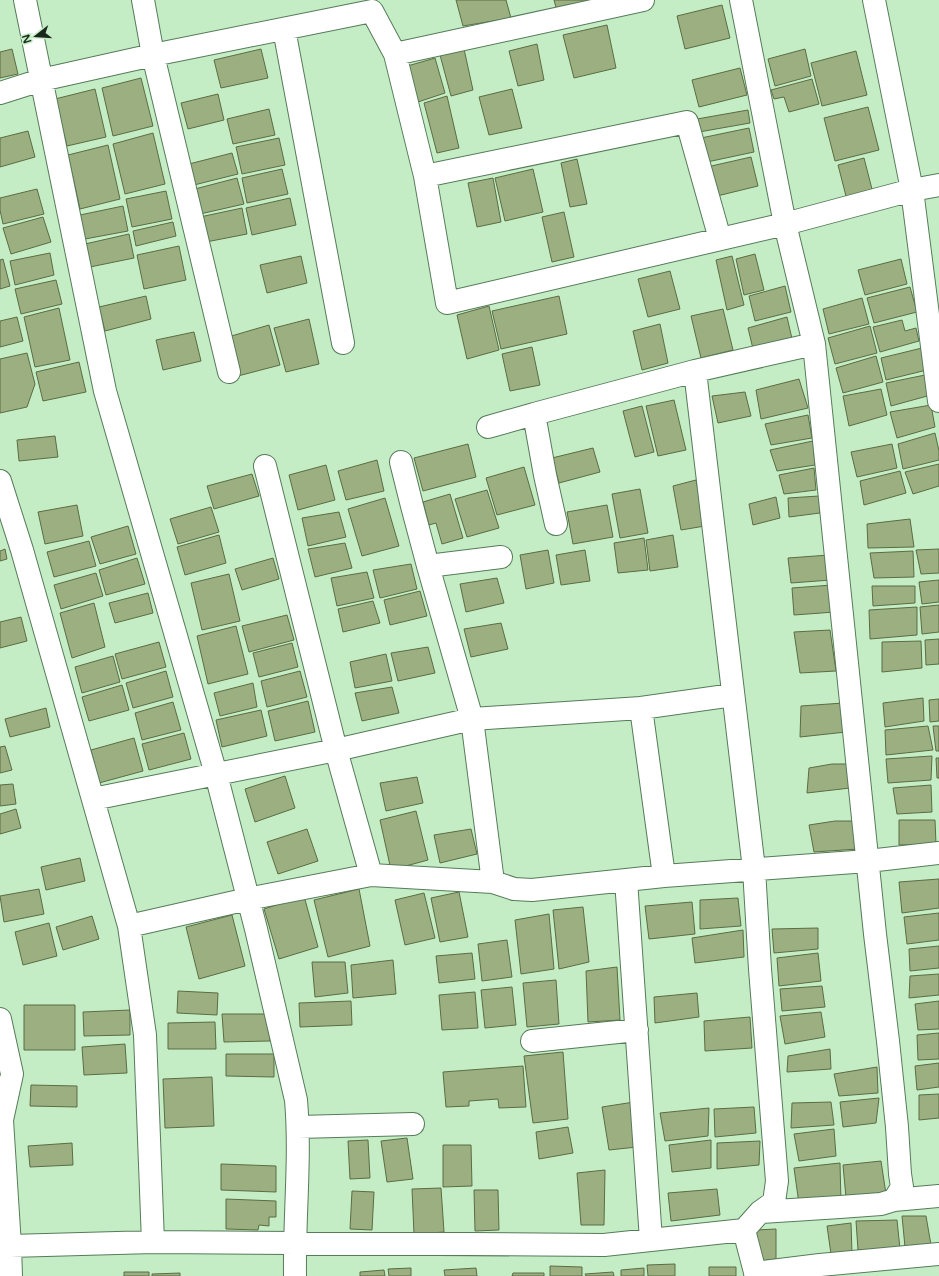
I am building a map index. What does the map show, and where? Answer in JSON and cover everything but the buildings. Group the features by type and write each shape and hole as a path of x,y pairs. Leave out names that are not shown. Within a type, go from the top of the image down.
{"street":[{"path":"25,0 105,391 216,774 256,929 296,1100 298,1127 294,1244 295,1276"},
{"path":"143,0 153,55 229,372"},
{"path":"395,54 643,0"},
{"path":"741,0 785,224 814,344 877,950 897,1127 902,1187 894,1200"},
{"path":"874,0 912,190 939,401"},
{"path":"0,93 41,80 153,55 372,11 395,54 425,176 447,303 785,224 912,190 939,185"},
{"path":"284,29 343,343"},
{"path":"425,176 687,122 720,239"},
{"path":"488,427 695,371 814,344"},
{"path":"5,1247 153,1242 604,1245 744,1230 760,1212 774,1202 777,1181 770,1107 754,869 695,371"},
{"path":"534,414 556,524"},
{"path":"402,462 428,566 472,719 493,882"},
{"path":"265,466 336,750 371,874"},
{"path":"0,481 22,550 129,926 145,1035 153,1242"},
{"path":"428,566 501,557"},
{"path":"93,799 336,750 472,719 641,708 733,695"},
{"path":"641,708 664,876"},
{"path":"129,926 248,899 371,874 493,882 514,889 532,890 664,876 939,853"},
{"path":"626,880 651,1240"},
{"path":"0,1019 12,1074 1,1120 5,1247 11,1276"},
{"path":"532,1041 637,1030"},
{"path":"298,1127 413,1124"},
{"path":"760,1212 881,1204 894,1200 939,1196"},
{"path":"744,1230 755,1275 820,1265 878,1268 939,1254"}]}
